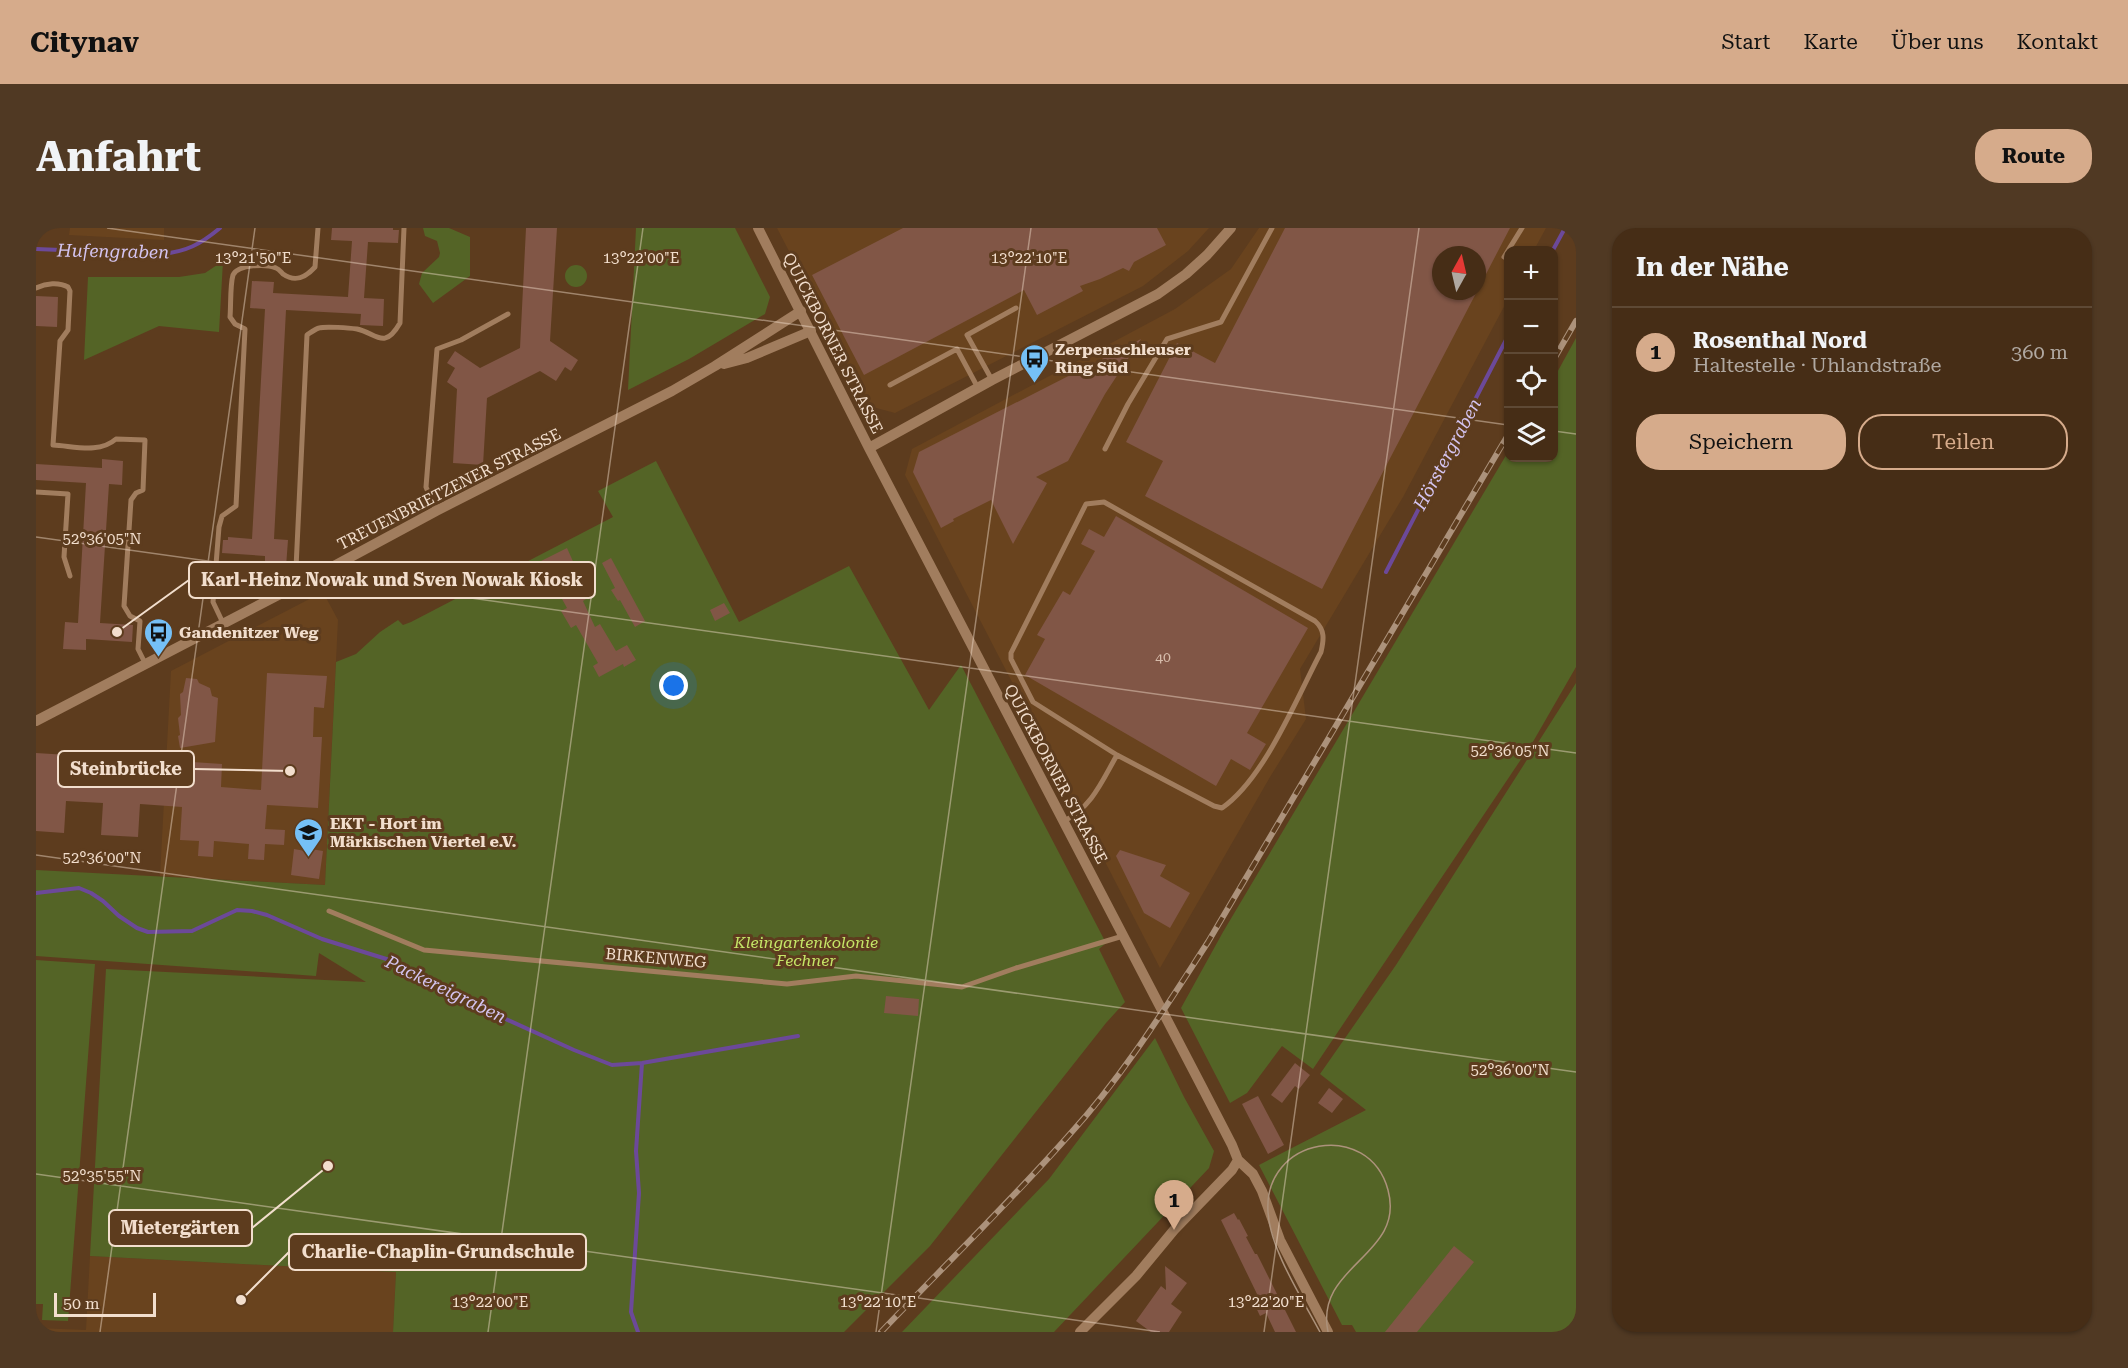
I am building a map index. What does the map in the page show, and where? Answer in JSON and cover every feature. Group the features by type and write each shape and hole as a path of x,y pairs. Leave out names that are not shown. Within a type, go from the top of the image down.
{"street":[{"name":"QUICKBORNER STRASSE","path":"758,228 869,448 1213,1107 1238,1160 1253,1174 1262,1191 1280,1240 1328,1332"},
{"path":"869,448 992,380 1158,294 1193,268 1231,228"},
{"name":"TREUENBRIETZENER STRASSE","path":"36,721 304,582 436,510 651,402 715,366 801,311"},
{"name":"TREUENBRIETZENER STRASSE","path":"715,366 747,358 811,332"},
{"path":"1080,1332 1143,1267 1168,1237 1232,1170 1238,1160"}],"lane":[{"path":"223,623 213,602 218,536 222,516 236,507 245,329 235,324 230,317 233,275 239,268 248,266 275,267 285,276 297,279 306,277 315,267 318,228"},
{"path":"304,582 296,568 307,335 318,328 358,329 376,339 387,337 395,330 400,322 404,228"},
{"path":"1105,449 1128,404 1167,339 1221,322 1272,228"},
{"path":"1511,246 1522,228"},
{"path":"36,288 45,284 63,285 67,286 70,291 68,330 60,341 53,445 97,448 111,443 116,438 145,440 143,490 136,493 131,500 124,606 130,616 140,621 138,649 145,663"},
{"path":"992,380 967,335 1016,308"},
{"path":"436,510 426,487 437,349 461,340 508,314"},
{"path":"890,385 957,349 978,388"},
{"path":"36,492 68,494 64,557 70,576"},
{"path":"1092,502 1104,502 1315,621 1321,626 1325,639 1321,652 1275,740 1254,774 1222,808 1214,806 1118,755 1033,702 1011,659 1011,653 1086,504 1092,502"},
{"path":"1064,821 1080,813 1092,799 1118,755"},
{"name":"BIRKENWEG","path":"329,910 424,950 787,984 856,976 962,987 1123,936"}],"shaded area":[{"path":"70,228 164,228 164,240 69,235"},
{"path":"777,228 1209,228 1188,251 1143,286 895,413 869,406"},
{"path":"1259,228 1546,228 1536,246 1504,246 1504,307 1403,497 1300,669 1306,719 1160,968 905,475 912,449 1175,309 1231,269"},
{"path":"323,592 338,620 325,885 160,876 171,671"},
{"path":"90,1256 396,1272 393,1332 36,1332 36,1328 86,1330"}],"green space":[{"path":"423,228 449,228 470,237 470,276 433,303 419,284 422,273 439,257 440,253 437,241 425,236"},
{"path":"636,228 735,228 770,297 765,314 689,359 628,390"},
{"path":"223,261 219,332 159,326 84,360 88,277 179,277 205,273"},
{"path":"576,265 584,268 587,276 584,284 576,287 568,284 565,276 568,268"},
{"path":"1576,338 1576,667 1534,740 1313,1069 1282,1046 1247,1093 1230,1103 1181,1008 1223,932 1504,459 1504,462 1558,462 1558,371"},
{"name":"Kleingartenkolonie Fechner","path":"656,461 739,622 849,566 929,710 961,665 1106,943 1099,949 1125,1002 930,1246 844,1332 393,1332 396,1272 90,1256 106,969 366,982 319,953 316,976 36,956 36,870 325,885 336,662 356,654 380,632 398,620 403,625 411,622 613,517 598,491"},
{"path":"1576,683 1576,1332 1356,1332 1352,1325 1342,1325 1259,1165 1366,1110 1320,1074 1396,965"},
{"path":"36,960 95,964 68,1321 42,1320 43,1304 36,1304"},
{"path":"1155,1038 1214,1151 1209,1168 1054,1332 902,1332 1049,1179"}],"building":[{"path":"332,228 393,228 393,230 399,230 398,243 368,242 364,298 384,299 383,326 360,325 361,314 286,310 274,539 288,540 286,567 265,566 265,556 222,553 223,540 228,540 228,537 252,539 265,309 250,308 252,281 274,282 273,293 348,297 352,241 331,240"},
{"path":"526,228 557,228 550,341 578,360 571,371 565,367 556,381 540,371 487,398 483,465 453,463 457,389 447,382 455,368 447,363 455,351 480,368 520,348"},
{"path":"903,228 1157,228 1166,245 1134,262 1129,271 1123,268 1080,286 1083,291 1037,315 1024,290 864,375 812,275"},
{"path":"1285,228 1510,228 1486,274 1486,246 1432,246 1432,300 1473,300 1322,589 1145,496 1163,461 1126,442 1177,343 1215,363"},
{"path":"36,296 58,297 57,327 36,326"},
{"path":"1141,339 1105,394 1068,461 1036,477 1047,483 1013,544 991,500 953,519 954,521 941,528 913,472 919,452"},
{"path":"102,459 123,461 122,485 109,484 100,623 133,625 132,642 86,639 86,650 63,649 65,622 78,623 86,483 36,480 36,464 102,468"},
{"path":"1116,516 1308,628 1247,733 1266,744 1250,770 1231,759 1216,786 1025,675 1045,639 1037,635 1063,591 1070,595 1095,551 1081,544 1089,529 1104,537"},
{"path":"567,548 589,597 583,601 595,627 600,624 616,651 627,645 636,660 599,677 593,666 598,663 576,625 571,628 561,611 567,608 541,561"},
{"path":"611,558 645,621 635,627 620,600 618,601 611,590 615,588 602,563"},
{"path":"724,603 730,613 715,621 710,610"},
{"path":"267,673 327,676 324,708 314,707 313,737 322,737 318,808 267,805 265,829 285,830 284,845 265,844 264,860 248,859 249,844 214,841 213,857 198,856 199,841 180,840 182,807 140,804 138,837 101,835 103,803 66,801 64,833 36,831 36,753 68,755 67,771 129,775 129,783 177,787 178,761 222,764 221,787 261,790"},
{"path":"186,678 197,679 199,683 210,688 212,696 218,698 215,742 180,748 178,718 181,715 180,694 183,692"},
{"path":"305,848 323,851 319,879 291,875 294,849 305,851"},
{"path":"1120,850 1166,865 1160,876 1190,893 1170,928 1144,913 1116,856"},
{"path":"886,996 919,999 918,1016 884,1013"},
{"path":"1295,1063 1310,1075 1299,1089 1295,1086 1282,1103 1271,1095"},
{"path":"1329,1088 1343,1099 1332,1113 1318,1103"},
{"path":"1258,1096 1284,1145 1268,1154 1242,1104"},
{"path":"1234,1213 1296,1332 1275,1332 1266,1313 1260,1316 1251,1297 1257,1294 1221,1220"},
{"path":"1454,1246 1474,1262 1417,1332 1385,1332"},
{"path":"1165,1266 1187,1283 1171,1304 1182,1312 1169,1332 1151,1332 1136,1321 1161,1286 1166,1290"}],"waterway":[{"name":"Hufengraben","path":"36,249 161,254 193,246 220,228"},
{"name":"Hörstergraben","path":"1555,246 1565,228"},
{"name":"Hörstergraben","path":"1386,572 1504,344"},
{"name":"Packereigraben","path":"36,893 79,888 103,901 137,928 148,932 192,931 237,910 267,915 322,939 396,962 477,1006 612,1065 642,1063 798,1036"},
{"path":"638,1332 631,1312 639,1193 636,1151 642,1063"}],"tram line":[{"path":"1320,1332 1296,1289 1274,1242 1268,1212 1271,1187 1282,1167 1299,1153 1319,1146 1340,1146 1361,1153 1377,1167 1388,1190 1390,1212 1384,1231 1334,1291 1327,1309 1328,1332"}],"railway":[{"path":"1557,354 1576,321"},
{"path":"881,1332 1047,1159 1108,1089 1143,1041 1208,942 1504,442"}],"place":[{"name":"Zerpenschleuser Ring Süd","path":"1034,384"},
{"name":"Karl-Heinz Nowak und Sven Nowak Kiosk","path":"117,632"},
{"name":"Gandenitzer Weg","path":"158,658"},
{"name":"Steinbrücke","path":"290,771"},
{"name":"EKT - Hort im Märkischen Viertel e.V.","path":"309,858"},
{"name":"Mietergärten","path":"328,1166"},
{"name":"Rosenthal Nord","path":"1174,1230"},
{"name":"Charlie-Chaplin-Grundschule","path":"241,1300"}]}
